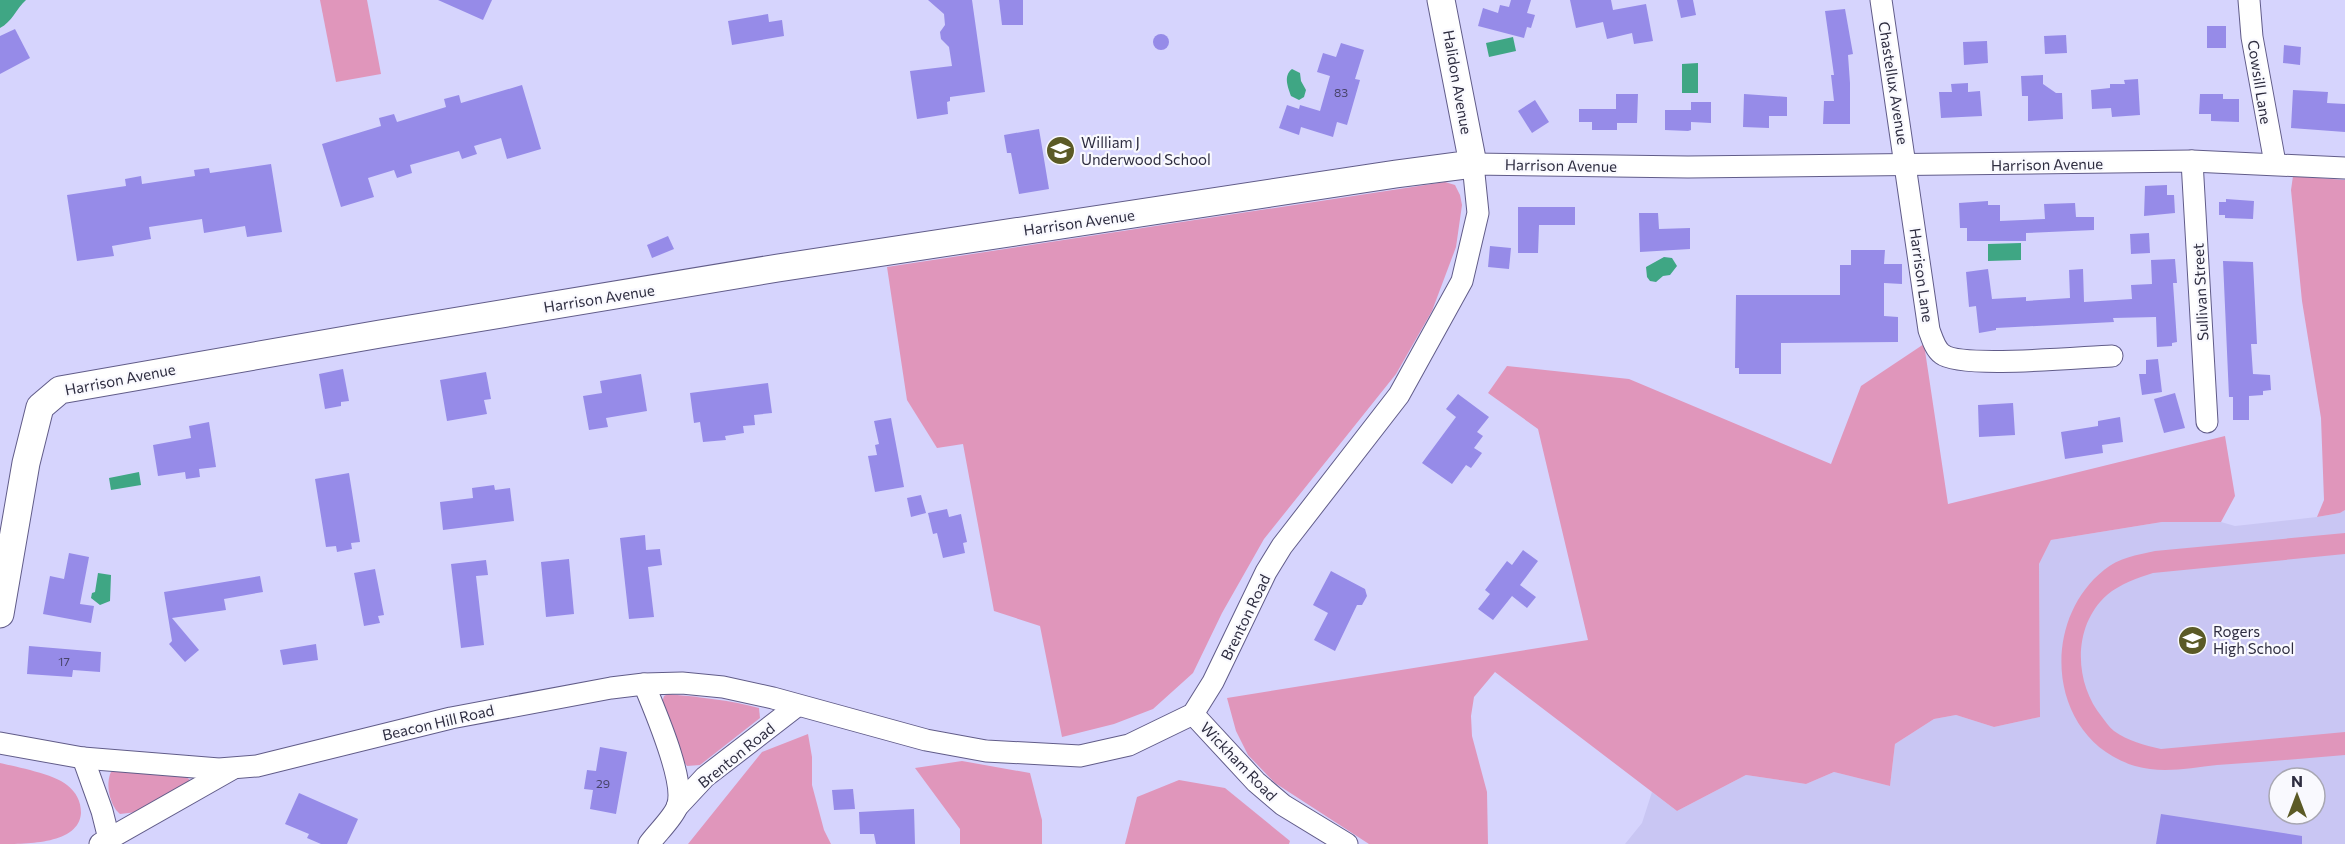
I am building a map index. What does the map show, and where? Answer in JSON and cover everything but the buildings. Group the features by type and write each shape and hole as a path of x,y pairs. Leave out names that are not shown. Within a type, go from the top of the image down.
{"main road":[{"name":"Halidon Avenue","path":"1442,0 1473,164"},
{"name":"Harrison Avenue","path":"0,614 26,463 40,406 60,390 778,268 1473,164"}],"street":[{"name":"Chastellux Avenue","path":"1881,0 1906,166"},
{"name":"Cowsill Lane","path":"2249,0 2252,37 2275,163"},
{"name":"Harrison Avenue","path":"1473,164 1688,167 2192,161 2345,168"},
{"name":"Sullivan Street","path":"2192,161 2207,422"},
{"name":"Brenton Road","path":"677,807 677,786 672,759 644,684 682,683 723,687 876,728 956,746 986,751 1075,756 1129,745 1193,714 1213,682 1271,563 1322,493 1399,395 1462,281 1478,213 1473,164"},
{"name":"Harrison Lane","path":"1906,166 1929,330 1942,355 1966,362 2112,356"},
{"name":"Beacon Hill Road","path":"0,743 83,758 161,765 234,768 257,766 451,718 576,694 644,684"},
{"name":"Brenton Road","path":"649,844 677,807 705,777 797,706"},
{"name":"Wickham Road","path":"1193,714 1256,782 1283,805 1347,844"},
{"path":"83,758 102,811 104,842"},
{"name":"Beacon Hill Road","path":"104,842 234,768"}],"shaded area":[{"path":"0,0 26,0 0,28"},
{"path":"320,0 367,0 381,74 336,82"},
{"path":"1513,37 1516,51 1489,57 1486,43"},
{"path":"1698,63 1698,93 1682,93 1682,64"},
{"path":"1292,69 1300,73 1306,90 1304,97 1299,100 1291,96 1288,85 1287,78"},
{"path":"2293,176 2345,180 2345,510 2317,517 2324,500 2321,418 2302,301 2291,190"},
{"path":"1445,182 1455,185 1462,205 1456,247 1432,311 1396,374 1264,539 1222,613 1193,673 1153,709 1114,724 1062,737 1040,626 994,611 963,444 937,448 907,400 887,267"},
{"path":"2021,243 2021,260 1988,261 1988,244"},
{"path":"1664,257 1672,258 1677,266 1670,275 1663,276 1656,282 1650,281 1646,267"},
{"path":"1924,344 1948,504 2225,436 2235,496 2221,522 2162,522 2051,540 2039,564 2040,717 1994,727 1956,715 1934,719 1895,744 1890,786 1834,772 1806,784 1746,775 1677,811 1495,672 1474,697 1471,716 1472,736 1487,792 1488,844 1369,844 1275,783 1248,755 1236,731 1227,698 1588,640 1538,429 1488,393 1507,366 1629,379 1831,464 1861,386"},
{"path":"139,472 141,485 111,490 109,478"},
{"name":"Rogers High School","path":"2345,510 2345,844 1625,844 1642,823 1652,792 1677,811 1746,775 1806,784 1834,772 1890,786 1895,744 1934,719 1956,715 1994,727 2040,717 2039,564 2051,540 2162,522 2221,522 2235,526 2317,517"},
{"path":"2345,533 2345,554 2153,573 2129,582 2107,595 2096,608 2088,622 2081,655 2086,688 2093,703 2112,729 2136,742 2161,749 2345,732 2345,755 2155,770 2135,766 2106,752 2085,732 2070,707 2062,678 2062,648 2069,619 2083,593 2109,566 2155,551"},
{"path":"98,573 111,575 110,601 100,605 91,598 92,593 95,592"},
{"path":"668,694 759,708 760,718 700,765 687,766 681,758 662,703 664,696"},
{"path":"808,734 812,757 812,785 824,830 831,844 688,844 762,752"},
{"path":"962,761 1030,773 1042,820 1042,844 960,844 960,829 915,768"},
{"path":"0,763 45,774 67,785 79,801 81,813 78,823 71,831 50,840 24,844 0,844"},
{"path":"111,772 185,776 190,780 137,812 120,814 111,800 108,782"},
{"path":"1179,780 1225,788 1290,841 1289,844 1125,844 1137,797"}],"place":[{"name":"William J Underwood School","path":"1060,151"},
{"name":"Rogers High School","path":"2192,640"}]}
